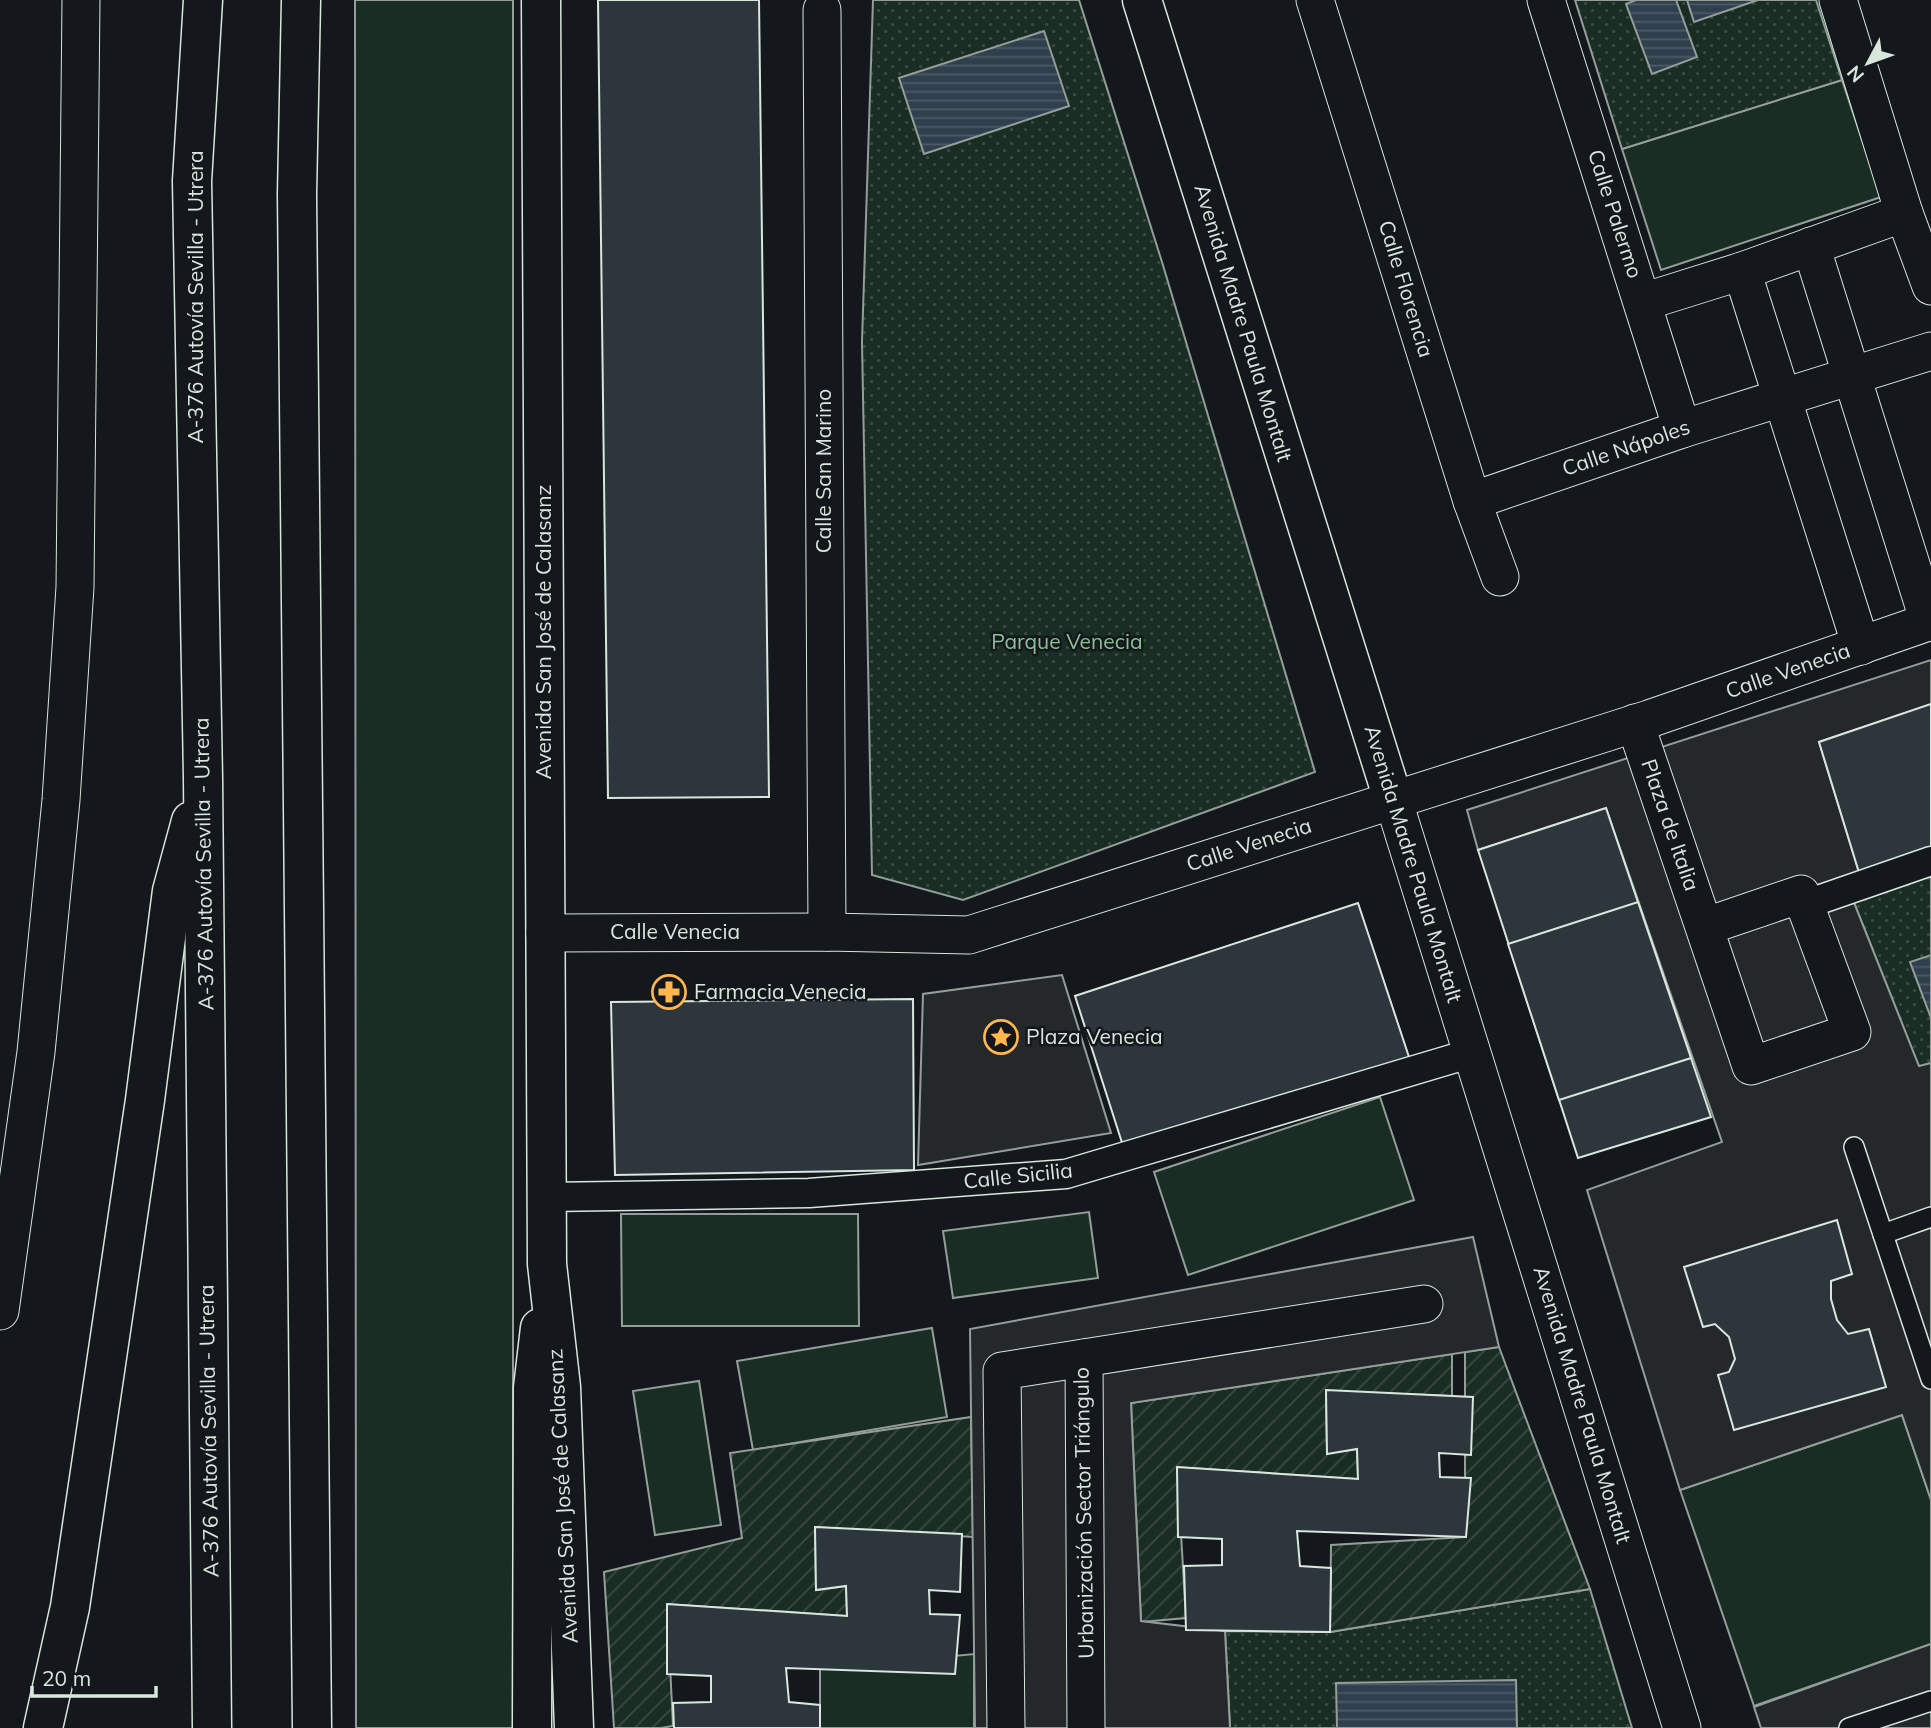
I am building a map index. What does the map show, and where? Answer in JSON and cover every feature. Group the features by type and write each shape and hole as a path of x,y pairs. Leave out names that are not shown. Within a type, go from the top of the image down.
{"main road":[{"name":"A-376 Autovía Sevilla - Utrera","path":"203,0 192,181 203,778 212,1728"},
{"path":"301,0 297,194 312,1728"},
{"path":"297,194 309,0"},
{"name":"Avenida San José de Calasanz","path":"532,1728 533,1388 547,1264 541,0"},
{"name":"Avenida Madre Paula Montalt","path":"1142,0 1393,799"},
{"path":"43,1728 70,1607 145,1100 172,891 203,778"},
{"name":"Avenida San José de Calasanz","path":"547,1264 561,1387 574,1728"}],"street":[{"path":"0,1311 37,1039 61,800 75,587 81,0"},
{"name":"Calle Florencia","path":"1315,0 1472,501 1500,577"},
{"name":"Calle Palermo","path":"1546,0 1682,429"},
{"path":"1838,0 1904,213 1931,286"},
{"name":"Calle San Marino","path":"822,10 827,932"},
{"path":"1643,302 1742,271 1904,213"},
{"path":"1811,246 1930,622"},
{"path":"1742,271 1861,646"},
{"name":"Calle Nápoles","path":"1472,501 1781,396 1931,351"},
{"name":"Calle Venecia","path":"545,933 827,932 969,935 1635,723 1930,622"},
{"name":"Plaza de Italia","path":"1635,723 1751,1066 1852,1032 1804,905"},
{"name":"Avenida Madre Paula Montalt","path":"1393,799 1682,1728"},
{"path":"1704,927 1801,894 1804,905 1931,861"},
{"name":"Calle Sicilia","path":"547,1197 809,1193 1066,1174 1472,1053"},
{"path":"1084,1358 1424,1304"},
{"name":"Urbanización Sector Triángulo","path":"1006,1728 1002,1371 1084,1358 1086,1728"}],"lane":[{"path":"1854,1147 1883,1234 1923,1326 1931,1379"},
{"path":"1883,1234 1931,1217"},
{"path":"1849,1728 1931,1701"}],"green space":[{"path":"355,0 513,0 513,1728 356,1728"},
{"name":"Parque Venecia","path":"873,0 1079,0 1162,262 1315,772 963,900 872,875 862,342"},
{"path":"1575,0 1816,0 1842,80 1622,149"},
{"path":"1842,80 1881,197 1661,270 1622,149"},
{"path":"1931,868 1931,1063 1919,1067 1851,895"},
{"path":"1380,1097 1414,1200 1188,1275 1154,1172"},
{"path":"1089,1212 1098,1278 953,1298 943,1231"},
{"path":"621,1214 858,1214 859,1326 622,1326"},
{"path":"932,1328 947,1417 753,1450 737,1361"},
{"path":"1499,1347 1590,1589 1330,1632 1331,1545 1465,1537 1465,1352"},
{"path":"1452,1354 1452,1396 1326,1391 1327,1453 1357,1449 1358,1479 1177,1467 1186,1618 1141,1622 1131,1403"},
{"path":"699,1381 721,1525 655,1535 633,1391"},
{"path":"1902,1415 1931,1500 1931,1644 1754,1706 1680,1490"},
{"path":"971,1417 973,1537 815,1527 816,1590 846,1586 847,1616 667,1604 673,1726 614,1728 604,1572 742,1538 730,1453"},
{"path":"1590,1589 1632,1728 1230,1728 1225,1631 1330,1632"},
{"path":"974,1654 974,1728 820,1728 820,1669"}],"shaded area":[{"path":"1931,660 1931,704 1819,742 1861,879 1851,895 1919,1066 1931,1063 1931,1500 1902,1415 1680,1490 1587,1190 1722,1142 1606,808 1478,850 1467,810"},
{"name":"Plaza Venecia","path":"1062,975 1111,1133 918,1165 923,994"},
{"path":"1473,1237 1499,1347 1131,1403 1141,1621 1225,1631 1230,1728 975,1728 970,1329"},
{"path":"1931,1644 1931,1728 1761,1728 1754,1707"}],"water":[{"path":"1636,0 1676,0 1697,57 1652,74 1626,4"},
{"path":"1687,0 1758,0 1694,22"},
{"path":"1044,31 1069,106 924,154 899,78"},
{"path":"1931,955 1931,1018 1910,962"},
{"path":"1516,1680 1517,1728 1337,1728 1336,1683"}],"building":[{"path":"598,0 759,0 769,797 608,798"},
{"path":"1931,704 1931,855 1861,879 1819,742"},
{"path":"1606,808 1711,1117 1578,1158 1478,850"},
{"path":"1638,902 1691,1058 1559,1100 1508,944"},
{"path":"1358,903 1410,1060 1125,1152 1075,996"},
{"path":"913,999 914,1170 615,1175 611,1002"},
{"path":"1837,1220 1852,1274 1831,1281 1831,1299 1837,1320 1848,1334 1869,1329 1886,1387 1734,1430 1718,1375 1729,1372 1735,1359 1729,1337 1715,1324 1703,1327 1684,1267"},
{"path":"1326,1390 1473,1397 1471,1455 1439,1453 1440,1477 1471,1478 1466,1537 1297,1531 1300,1566 1331,1568 1330,1632 1186,1630 1184,1566 1222,1565 1222,1539 1178,1537 1177,1467 1358,1479 1357,1449 1327,1454"},
{"path":"815,1527 962,1534 960,1592 929,1590 930,1614 960,1615 955,1674 786,1668 789,1702 820,1705 820,1728 674,1728 673,1703 711,1702 711,1676 667,1674 667,1604 847,1616 846,1586 816,1590"}],"place":[{"name":"Farmacia Venecia","path":"669,992"},
{"name":"Plaza Venecia","path":"1001,1037"}]}
